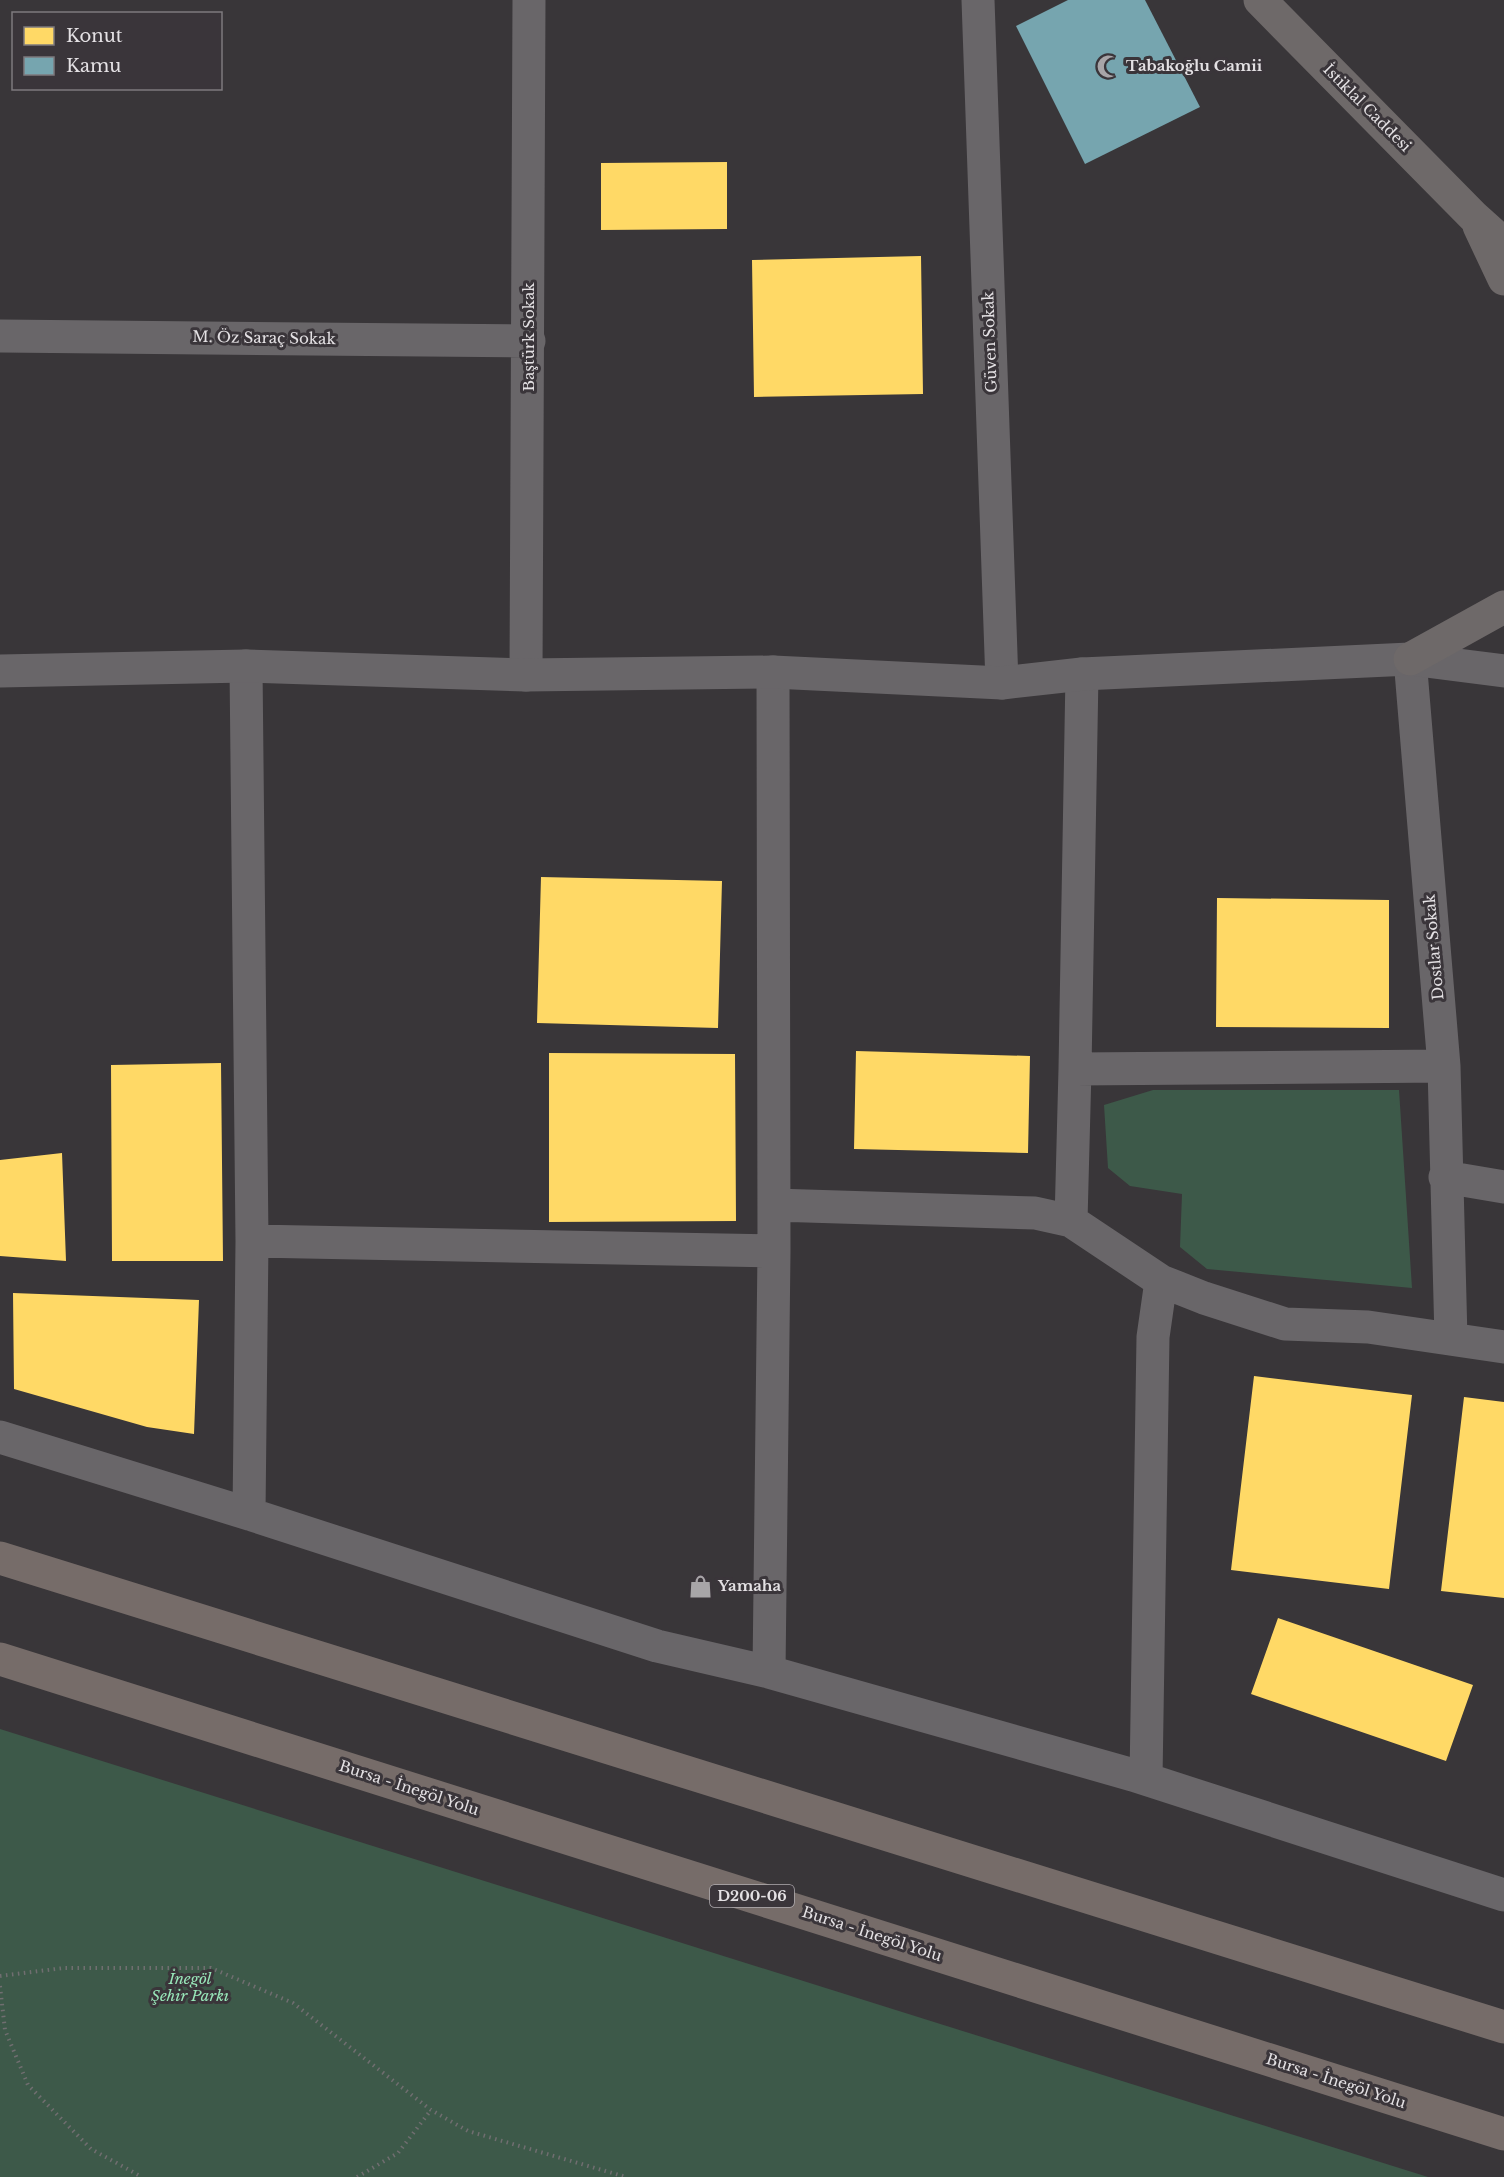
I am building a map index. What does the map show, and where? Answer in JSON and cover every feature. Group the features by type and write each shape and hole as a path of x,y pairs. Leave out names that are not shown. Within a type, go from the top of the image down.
{"highway":[{"path":"0,1558 1504,2027"},
{"name":"Bursa - İnegöl Yolu","path":"0,1659 1504,2134"}],"main road":[{"name":"İstiklal Caddesi","path":"1260,0 1474,217 1504,244"},
{"name":"İstiklal Caddesi","path":"1474,217 1504,279"},
{"path":"1410,658 1504,607"}],"street":[{"name":"Baştürk Sokak","path":"526,675 529,0"},
{"name":"Güven Sokak","path":"978,0 1002,683"},
{"name":"M. Öz Saraç Sokak","path":"0,336 529,341"},
{"path":"1410,658 1504,625"},
{"path":"0,671 246,666 526,675 773,672 1002,683 1082,674 1410,658 1504,671"},
{"name":"Dostlar Sokak","path":"1410,658 1444,1066 1445,1177 1451,1339"},
{"path":"246,666 252,1240 249,1514"},
{"path":"769,1672 774,1251 773,672"},
{"path":"1071,1221 1082,674"},
{"path":"1075,1069 1444,1066"},
{"path":"1445,1177 1504,1187"},
{"path":"774,1205 1035,1213 1071,1221 1161,1281 1204,1298 1285,1324 1368,1327 1504,1347"},
{"path":"252,1240 774,1251"},
{"path":"1146,1779 1153,1337 1161,1281"},
{"path":"0,1437 249,1514 657,1646 769,1672 1146,1779 1504,1894"}],"path":[{"path":"0,1976 64,1968 211,1968 293,2003 431,2110 468,2131 626,2177"},
{"path":"0,1986 5,2030 28,2085 91,2149 142,2177"},
{"path":"357,2177 398,2153 431,2110"}],"green space":[{"path":"1153,1090 1399,1090 1412,1288 1207,1269 1180,1247 1182,1194 1130,1186 1108,1168 1104,1105"},
{"name":"İnegöl Şehir Parkı","path":"0,1729 1428,2177 0,2177"}],"building: Konut":[{"path":"727,162 727,229 601,230 601,163"},
{"path":"921,256 923,394 754,397 752,260"},
{"path":"541,877 722,881 718,1028 537,1023"},
{"path":"1217,898 1389,900 1389,1028 1216,1027"},
{"path":"856,1051 1030,1056 1028,1153 854,1149"},
{"path":"549,1053 735,1054 736,1221 549,1222"},
{"path":"221,1063 223,1261 112,1261 111,1065"},
{"path":"62,1153 66,1261 0,1256 0,1160"},
{"path":"13,1293 199,1300 194,1434 147,1427 14,1389"},
{"path":"1254,1376 1412,1395 1389,1589 1231,1570"},
{"path":"1464,1397 1504,1402 1504,1598 1441,1591"},
{"path":"1278,1618 1473,1685 1446,1761 1251,1694"}],"building: Kamu":[{"name":"Tabakoğlu Camii","path":"1068,0 1145,0 1200,107 1085,164 1016,26"}],"place":[{"name":"Tabakoğlu Camii","path":"1108,66"},
{"name":"Yamaha","path":"700,1586"}]}
